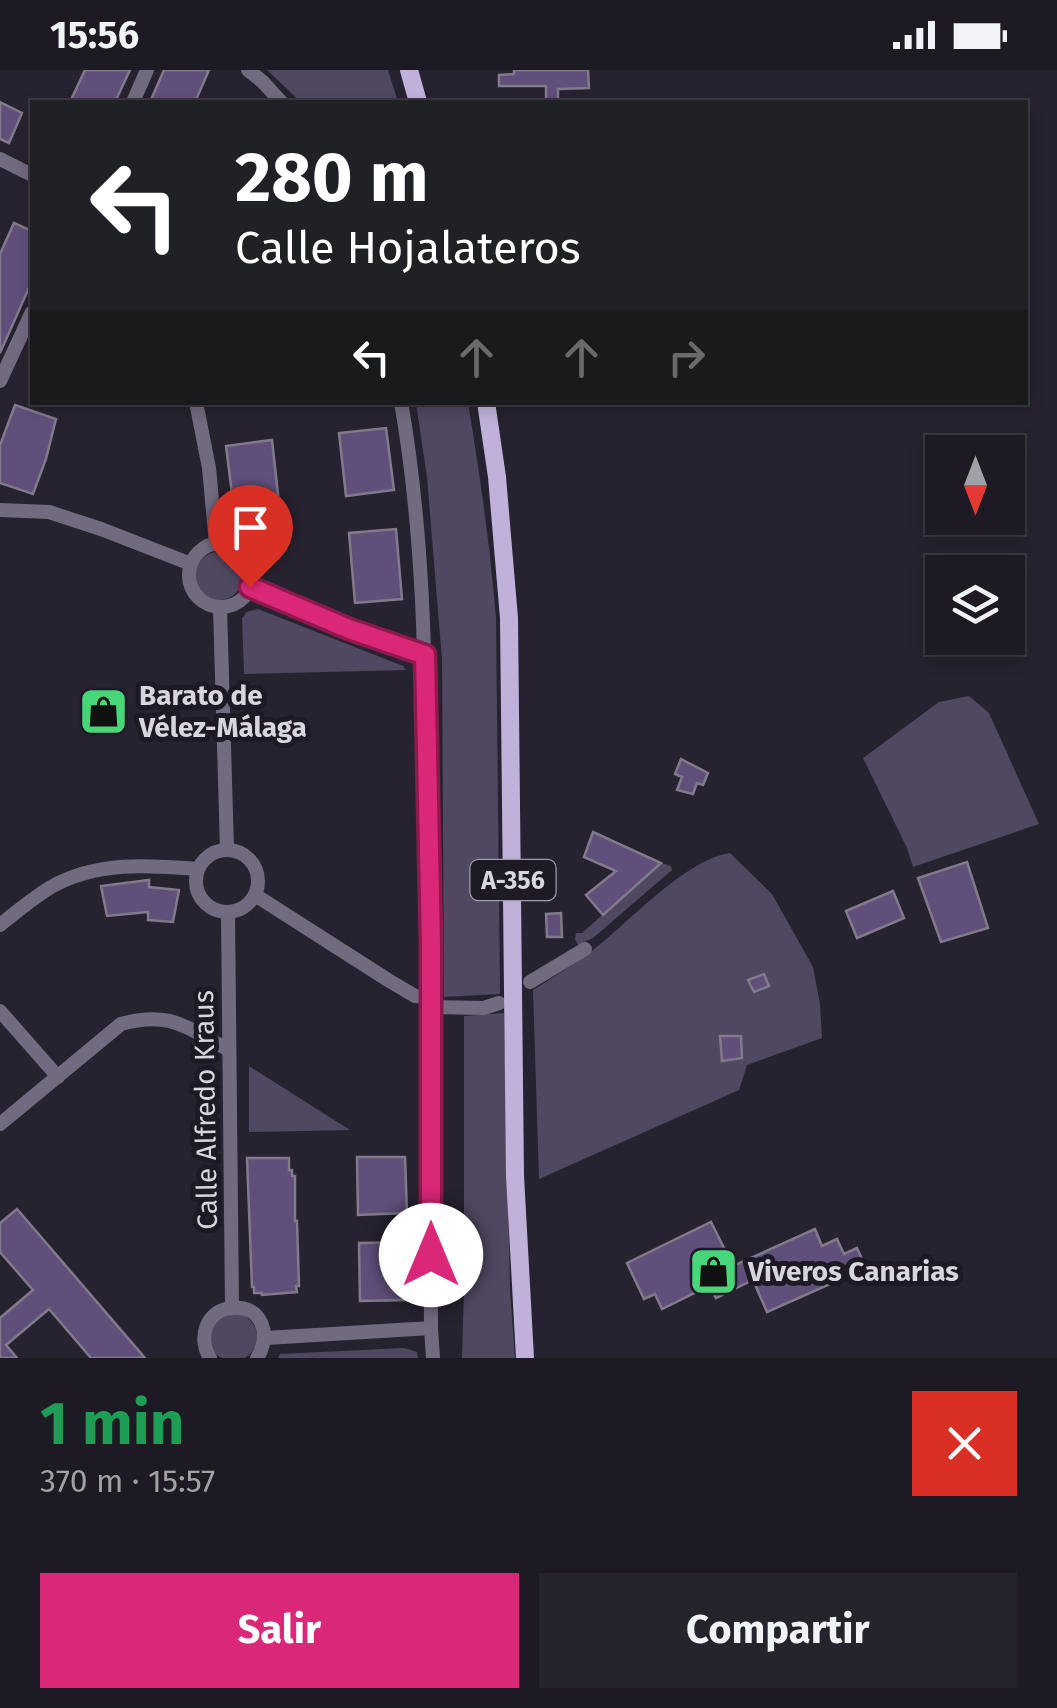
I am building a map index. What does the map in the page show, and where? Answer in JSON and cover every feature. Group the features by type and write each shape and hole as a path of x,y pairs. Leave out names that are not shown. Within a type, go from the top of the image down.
{"main road":[{"path":"408,70 417,100"},
{"name":"A-356","path":"486,405 509,618 515,1176 526,1358"}],"street":[{"path":"133,100 148,70"},
{"path":"248,70 279,100"},
{"path":"0,160 30,174"},
{"path":"0,380 30,316"},
{"path":"197,405 209,468 216,544"},
{"path":"400,405 414,504 425,655 434,1358"},
{"path":"0,510 49,512 102,528 190,564"},
{"path":"216,544 229,544 241,550 253,574 244,598 220,608 198,598 188,576 196,554 216,544"},
{"path":"250,587 349,629 425,655"},
{"path":"220,608 227,849"},
{"path":"227,849 250,859 259,882 249,904 228,912 206,903 198,893 196,881 205,859 227,849"},
{"path":"0,925 52,887 90,871 141,864 198,869"},
{"path":"256,895 415,996 430,1002 484,1008 499,1002"},
{"name":"Calle Alfredo Kraus","path":"228,912 232,1307"},
{"path":"530,982 585,949"},
{"path":"0,1012 58,1076"},
{"path":"0,1124 121,1024 143,1018 166,1018 229,1050"},
{"path":"210,1358 203,1340 204,1328 220,1310 232,1307 256,1315 264,1325 266,1338 258,1358"},
{"path":"266,1338 431,1328"}],"shaded area":[{"path":"267,70 388,70 397,100 299,100"},
{"path":"416,405 468,405 496,618 500,994 444,997 442,660 427,477"},
{"path":"219,552 236,559 243,576 236,593 219,600 202,593 195,576 202,559"},
{"path":"258,609 406,670 244,674 242,618"},
{"path":"969,696 989,713 1039,824 913,867 863,758 939,702"},
{"path":"730,853 772,894 813,967 822,1038 747,1065 739,1090 539,1179 533,990 592,951 676,879"},
{"path":"661,863 672,870 593,938 578,945 576,933 582,933"},
{"path":"504,1013 515,1358 462,1358 464,1016"},
{"path":"249,1066 350,1130 249,1132"},
{"path":"224,1315 242,1315 255,1328 255,1346 244,1358 222,1358 211,1346 211,1328"},
{"path":"404,1348 417,1352 418,1358 278,1358 280,1354"}],"building":[{"path":"85,70 130,70 116,100 71,100"},
{"path":"164,70 209,70 196,100 151,100"},
{"path":"514,70 588,70 589,88 558,89 558,100 546,100 546,86 499,86 499,75 514,74"},
{"path":"0,102 22,113 9,143 0,139"},
{"path":"14,223 30,230 30,286 0,353 0,254"},
{"path":"15,405 56,419 33,494 0,483 0,445"},
{"path":"386,428 394,490 346,496 339,433"},
{"path":"272,440 281,521 236,526 226,446"},
{"path":"396,529 402,599 355,603 349,533"},
{"path":"681,759 708,773 703,785 697,783 693,794 677,790 682,777 675,774"},
{"path":"593,832 661,863 603,915 586,895 616,871 584,857"},
{"path":"967,862 988,928 941,942 918,878"},
{"path":"149,880 149,887 179,890 173,922 148,920 148,912 107,916 101,886"},
{"path":"893,891 904,918 857,938 846,911"},
{"path":"561,913 562,937 547,937 546,914"},
{"path":"764,974 769,986 754,992 748,980"},
{"path":"720,1036 741,1036 742,1058 722,1061"},
{"path":"357,1157 405,1157 407,1213 358,1215"},
{"path":"247,1158 289,1158 289,1170 295,1176 297,1292 254,1293"},
{"path":"17,1209 145,1358 91,1358 49,1309 6,1345 17,1358 0,1358 0,1318 33,1290 0,1252 0,1223"},
{"path":"711,1222 733,1266 815,1229 822,1246 837,1239 844,1254 857,1248 866,1268 767,1312 753,1280 716,1298 709,1286 662,1309 655,1294 644,1299 627,1263"},
{"path":"407,1242 409,1300 360,1301 359,1243"}],"place":[{"name":"Barato de Vélez-Málaga","path":"104,711"},
{"name":"Viveros Canarias","path":"713,1271"}],"route":[{"path":"250,587 349,629 425,655 431,945 431,1255"}]}
